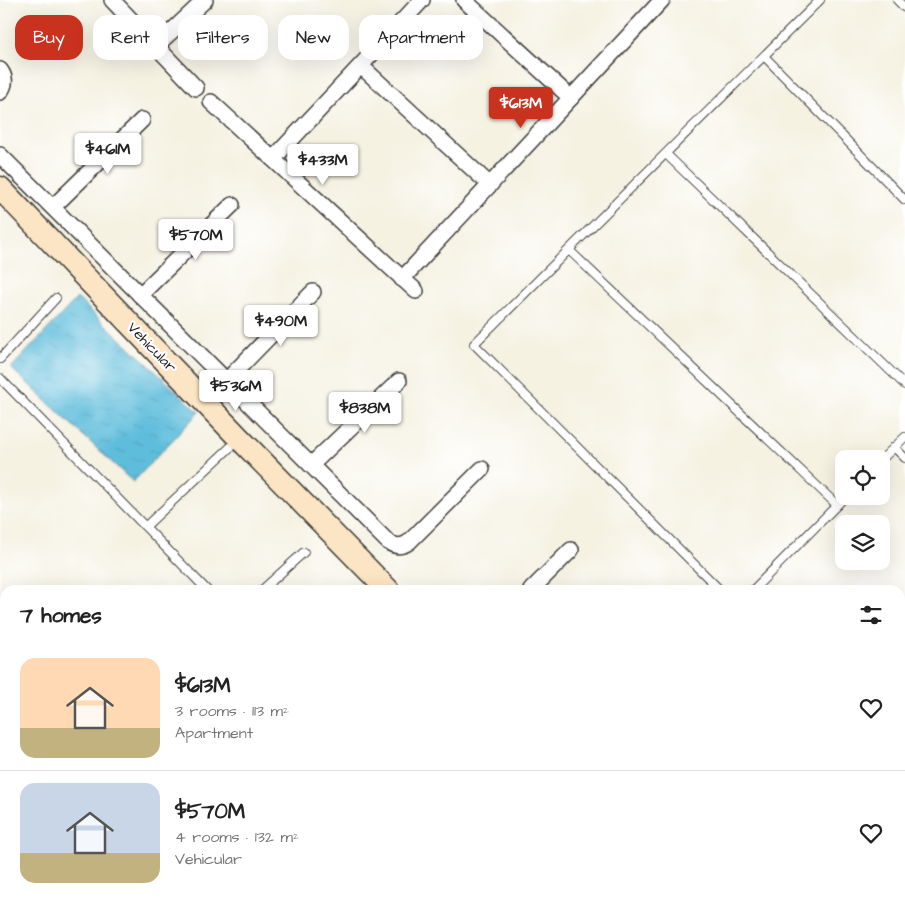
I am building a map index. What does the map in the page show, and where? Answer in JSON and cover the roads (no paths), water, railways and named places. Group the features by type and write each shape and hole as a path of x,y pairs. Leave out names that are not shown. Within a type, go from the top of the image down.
{"street":[{"path":"112,0 126,15"},
{"path":"168,34 204,0"},
{"path":"273,160 422,0"},
{"path":"464,0 571,98"},
{"path":"402,279 662,0"},
{"path":"168,59 196,88"},
{"path":"360,66 490,185"},
{"path":"0,70 5,80 0,92"},
{"path":"211,102 416,291"},
{"path":"53,207 142,120"},
{"path":"0,155 388,542 393,545 405,546 482,469"},
{"name":"Vehicular","path":"0,188 239,438 383,585"},
{"path":"140,294 232,206"},
{"path":"226,381 313,292"},
{"path":"311,465 399,382"},
{"path":"535,585 571,550"}],"lane":[{"path":"715,585 474,344 820,0"},
{"path":"897,0 905,8"},
{"path":"764,56 905,200"},
{"path":"666,154 905,384"},
{"path":"899,194 905,188"},
{"path":"569,250 835,503"},
{"path":"0,359 56,298"},
{"path":"0,378 202,585"},
{"path":"890,451 905,437"},
{"path":"146,526 239,438"},
{"path":"894,447 905,458"},
{"path":"758,585 837,505"},
{"path":"268,585 304,552"}],"water":[{"path":"77,298 199,412 133,482 11,368"}]}
